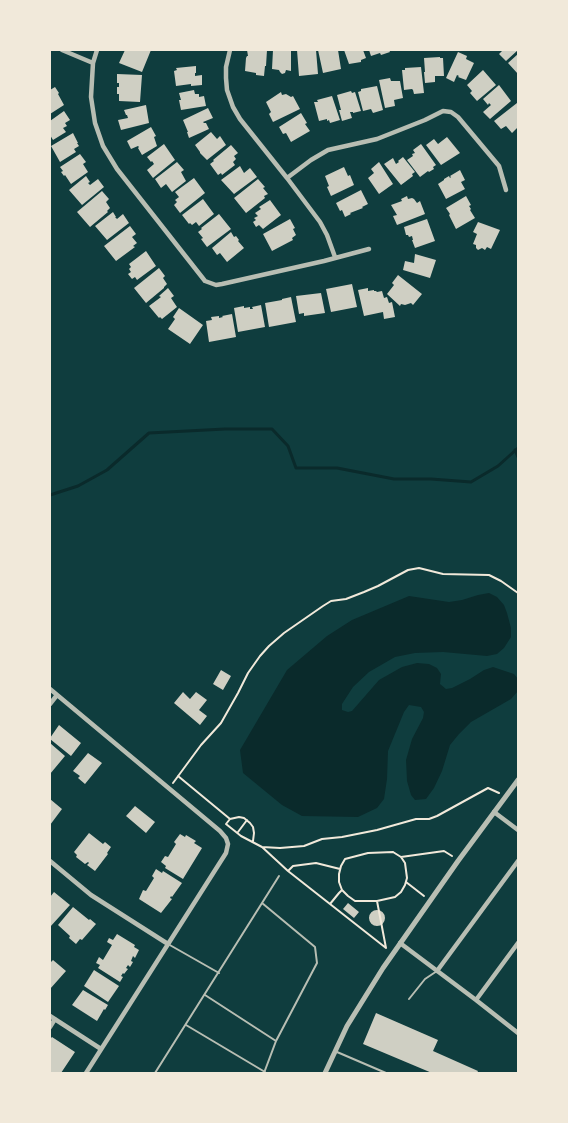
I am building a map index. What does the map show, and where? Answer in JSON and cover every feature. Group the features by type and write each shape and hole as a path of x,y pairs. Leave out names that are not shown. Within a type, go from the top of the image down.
{"street":[{"path":"62,50 93,63"},
{"path":"97,50 93,63 91,97 98,134 117,169 205,281 216,285 222,284 369,249"},
{"path":"230,50 226,67 226,78 227,90 233,107 240,119 320,222 335,257"},
{"path":"287,178 328,150 377,139 443,111 451,112 458,116 499,166 506,190"},
{"path":"50,689 220,831 228,844 226,853 86,1073"},
{"path":"50,704 57,695"},
{"path":"325,1073 347,1026 389,959 518,780"},
{"path":"494,812 518,830"},
{"path":"50,861 91,895 168,944"},
{"path":"437,971 518,861"},
{"path":"476,1000 518,943"},
{"path":"400,944 518,1033"},
{"path":"50,1016 102,1049"},
{"path":"50,1027 55,1020"},
{"path":"514,1029 518,1023"}],"lane":[{"path":"155,1073 280,876"},
{"path":"186,1025 264,1073 276,1041 317,963 315,946 262,903"},
{"path":"168,944 218,973"},
{"path":"409,999 425,979 437,971"},
{"path":"204,995 276,1041"},
{"path":"335,1051 386,1073"}],"path":[{"path":"168,789 201,745 222,723 248,673 260,656 284,633 322,606 359,594 408,570 419,568 443,574 489,575 518,593"},
{"path":"178,776 230,818 244,818 247,820 253,827 252,842"},
{"path":"262,847 304,846 322,839 377,830 416,819 428,819 488,788 506,796"},
{"path":"230,818 226,824 237,833 262,847 288,871 386,948"},
{"path":"237,833 247,820"},
{"path":"401,857 444,851 458,861"},
{"path":"393,852 401,857 405,863 407,878 401,892 394,897 377,901 355,901 342,890 339,874 345,859 368,853 393,852"},
{"path":"288,871 294,866 316,863 340,869"},
{"path":"406,882 430,900"},
{"path":"330,904 342,890"},
{"path":"377,901 389,959"}],"water":[{"path":"489,593 497,597 504,605 511,628 511,637 504,648 497,654 487,656 443,652 415,653 395,657 369,672 353,687 342,704 342,710 352,711 379,680 402,667 417,663 429,664 437,668 441,674 440,684 446,689 452,688 493,667 514,674 518,679 518,691 511,699 471,722 459,734 450,745 442,771 426,799 415,800 411,795 407,781 406,760 412,739 423,718 424,712 421,707 409,705 404,712 388,751 384,799 377,808 358,817 302,816 282,805 243,773 240,750 287,670 327,636 352,620 409,596 449,602"}],"building":[{"path":"125,50 151,50 142,72 119,63"},
{"path":"247,50 267,50 264,76 245,71 246,58 248,56"},
{"path":"273,50 291,50 291,71 286,70 282,74 279,70 272,69"},
{"path":"297,50 316,50 318,74 299,76"},
{"path":"318,50 338,50 341,69 323,73"},
{"path":"344,50 363,50 366,58 361,60 361,62 349,64"},
{"path":"369,50 389,50 390,52 371,56"},
{"path":"501,50 518,50 506,61 499,54"},
{"path":"458,52 467,56 466,59 474,63 466,80 457,75 454,82 446,78"},
{"path":"518,54 518,74 508,63"},
{"path":"424,58 443,58 444,76 435,76 435,82 425,83"},
{"path":"196,66 195,76 202,75 202,85 176,86 174,71 177,70 176,68"},
{"path":"421,67 424,93 414,94 412,89 404,90 402,70 405,70 405,68"},
{"path":"483,70 496,85 477,101 470,93 472,91 467,85"},
{"path":"117,74 142,75 140,102 119,101"},
{"path":"390,78 391,81 400,81 403,98 394,100 395,106 385,108 379,80"},
{"path":"499,85 511,101 490,119 483,112 491,105 489,103 488,105 483,99"},
{"path":"377,86 383,110 373,113 371,109 363,111 358,92 361,89"},
{"path":"55,87 64,105 50,114 50,90"},
{"path":"194,90 195,94 199,94 199,97 204,96 206,106 181,110 179,93"},
{"path":"351,91 352,93 355,92 361,111 350,112 352,118 342,121 337,95"},
{"path":"281,92 282,95 293,96 300,109 273,122 266,102"},
{"path":"332,96 340,120 330,123 327,119 319,121 314,102"},
{"path":"517,103 518,127 512,133 506,126 501,129 494,121"},
{"path":"146,105 149,123 121,130 118,120 128,118 124,110"},
{"path":"208,108 213,118 203,122 206,123 209,129 189,138 183,120"},
{"path":"64,111 70,120 65,123 67,126 63,128 66,132 53,140 50,135 50,121"},
{"path":"301,113 310,131 291,142 286,133 283,134 279,127"},
{"path":"151,127 156,136 154,137 157,146 142,155 138,146 131,149 127,141"},
{"path":"211,132 217,139 220,136 226,145 207,160 195,145"},
{"path":"73,133 79,146 74,149 76,152 60,162 51,146"},
{"path":"447,137 460,153 441,165 426,145 434,139 438,144"},
{"path":"164,144 175,160 153,178 147,170 154,164 147,157"},
{"path":"421,144 436,165 433,167 434,169 420,177 407,160 415,153 413,150"},
{"path":"231,145 238,153 234,156 236,159 233,162 235,165 222,175 221,173 218,175 210,164"},
{"path":"80,154 86,162 83,164 88,172 71,184 61,172 63,171 60,167"},
{"path":"403,157 415,172 412,174 413,176 401,185 384,164 393,158 396,164"},
{"path":"177,162 184,170 181,172 186,181 172,192 166,184 161,188 155,179"},
{"path":"379,162 393,184 379,194 368,178 374,173 371,169"},
{"path":"240,166 244,173 250,168 257,177 234,194 221,180"},
{"path":"344,167 354,185 331,196 325,176"},
{"path":"460,170 465,180 461,182 465,189 446,199 438,184"},
{"path":"86,176 90,185 98,179 104,187 82,205 69,190"},
{"path":"194,178 205,193 180,213 174,205 177,202 175,200 179,197 175,192"},
{"path":"258,179 268,194 246,213 234,198"},
{"path":"361,190 368,204 345,217 336,203"},
{"path":"102,191 109,199 106,202 110,208 108,212 90,227 77,212"},
{"path":"407,196 408,199 412,198 417,203 420,201 425,214 397,225 393,216 397,215 391,205 402,201 401,199"},
{"path":"466,196 471,205 469,206 470,210 475,218 456,229 446,208"},
{"path":"203,199 214,214 199,226 196,222 192,225 189,224 182,215"},
{"path":"270,200 281,215 263,229 259,225 256,227 253,222 256,220 254,218 258,216 255,213 261,209 259,207"},
{"path":"113,212 117,219 123,214 129,223 107,240 95,226"},
{"path":"219,214 231,229 207,247 198,232"},
{"path":"290,219 295,228 293,229 296,235 292,238 293,240 272,251 263,234"},
{"path":"427,219 435,241 415,248 412,236 406,235 404,227"},
{"path":"478,222 500,230 491,249 487,247 485,250 482,248 478,250 476,245 473,244 477,234 473,232"},
{"path":"130,226 136,234 132,237 137,243 133,246 135,247 116,261 104,246"},
{"path":"231,232 244,248 227,262 220,253 217,255 212,248"},
{"path":"146,251 156,266 137,280 135,277 132,279 128,274 131,272 129,264"},
{"path":"415,254 436,260 430,278 403,270 405,261 414,263"},
{"path":"159,268 165,276 163,278 167,284 146,303 134,288"},
{"path":"398,275 422,294 413,305 411,303 401,304 400,306 387,294 394,285 392,283"},
{"path":"352,284 357,307 331,312 326,289"},
{"path":"168,288 174,296 171,298 177,307 162,319 149,306 161,297 159,296"},
{"path":"368,288 368,291 382,291 384,298 387,297 389,303 392,302 395,317 384,319 383,312 364,316 358,290"},
{"path":"321,293 325,313 304,316 304,313 299,314 296,296"},
{"path":"291,297 296,322 269,327 265,303"},
{"path":"261,305 265,327 238,332 234,308 244,306 244,308 250,307 250,309 253,309 252,307"},
{"path":"179,308 203,325 190,344 168,329 175,319 173,317"},
{"path":"232,314 236,337 209,342 206,321 212,320 211,317 219,316 219,318"},
{"path":"221,670 231,676 223,690 213,684"},
{"path":"183,692 190,699 196,692 207,700 199,710 207,716 200,725 174,703"},
{"path":"59,725 81,743 71,756 50,739"},
{"path":"50,743 65,756 50,774"},
{"path":"88,753 102,763 85,784 78,778 80,776 73,771"},
{"path":"50,799 62,809 50,825"},
{"path":"135,806 155,822 146,833 126,816"},
{"path":"89,833 103,844 105,842 111,847 95,871 87,865 88,862 85,864 76,857 77,855 74,852"},
{"path":"180,834 196,841 194,843 202,848 183,879 165,868 166,866 161,862 165,856 168,857 176,844 174,842"},
{"path":"156,869 162,873 163,871 182,883 171,896 170,898 172,899 161,913 139,899 143,890 146,891 154,878 152,876"},
{"path":"54,892 70,905 50,927 50,897"},
{"path":"348,903 359,912 354,918 343,909"},
{"path":"73,907 96,924 76,944 58,925"},
{"path":"374,910 380,910 385,915 383,924 374,926 369,921 369,915"},
{"path":"117,934 135,945 134,947 139,950 135,958 133,956 131,961 133,962 130,967 128,965 126,968 128,969 121,976 123,977 120,982 98,968 100,965 96,963 99,957 103,960 112,945 107,942 109,938 113,940"},
{"path":"53,960 66,971 50,989 50,961"},
{"path":"94,970 119,986 108,1002 84,986"},
{"path":"83,990 108,1005 97,1021 72,1005"},
{"path":"376,1013 438,1040 433,1051 478,1071 477,1073 432,1073 363,1044"},
{"path":"52,1037 75,1052 61,1073 50,1073 50,1039"}],"waterway":[{"path":"50,495 78,486 107,470 149,433 225,429 272,429 288,446 296,468 337,468 394,479 471,482 498,466 518,448"},
{"path":"515,450 518,457"}]}
